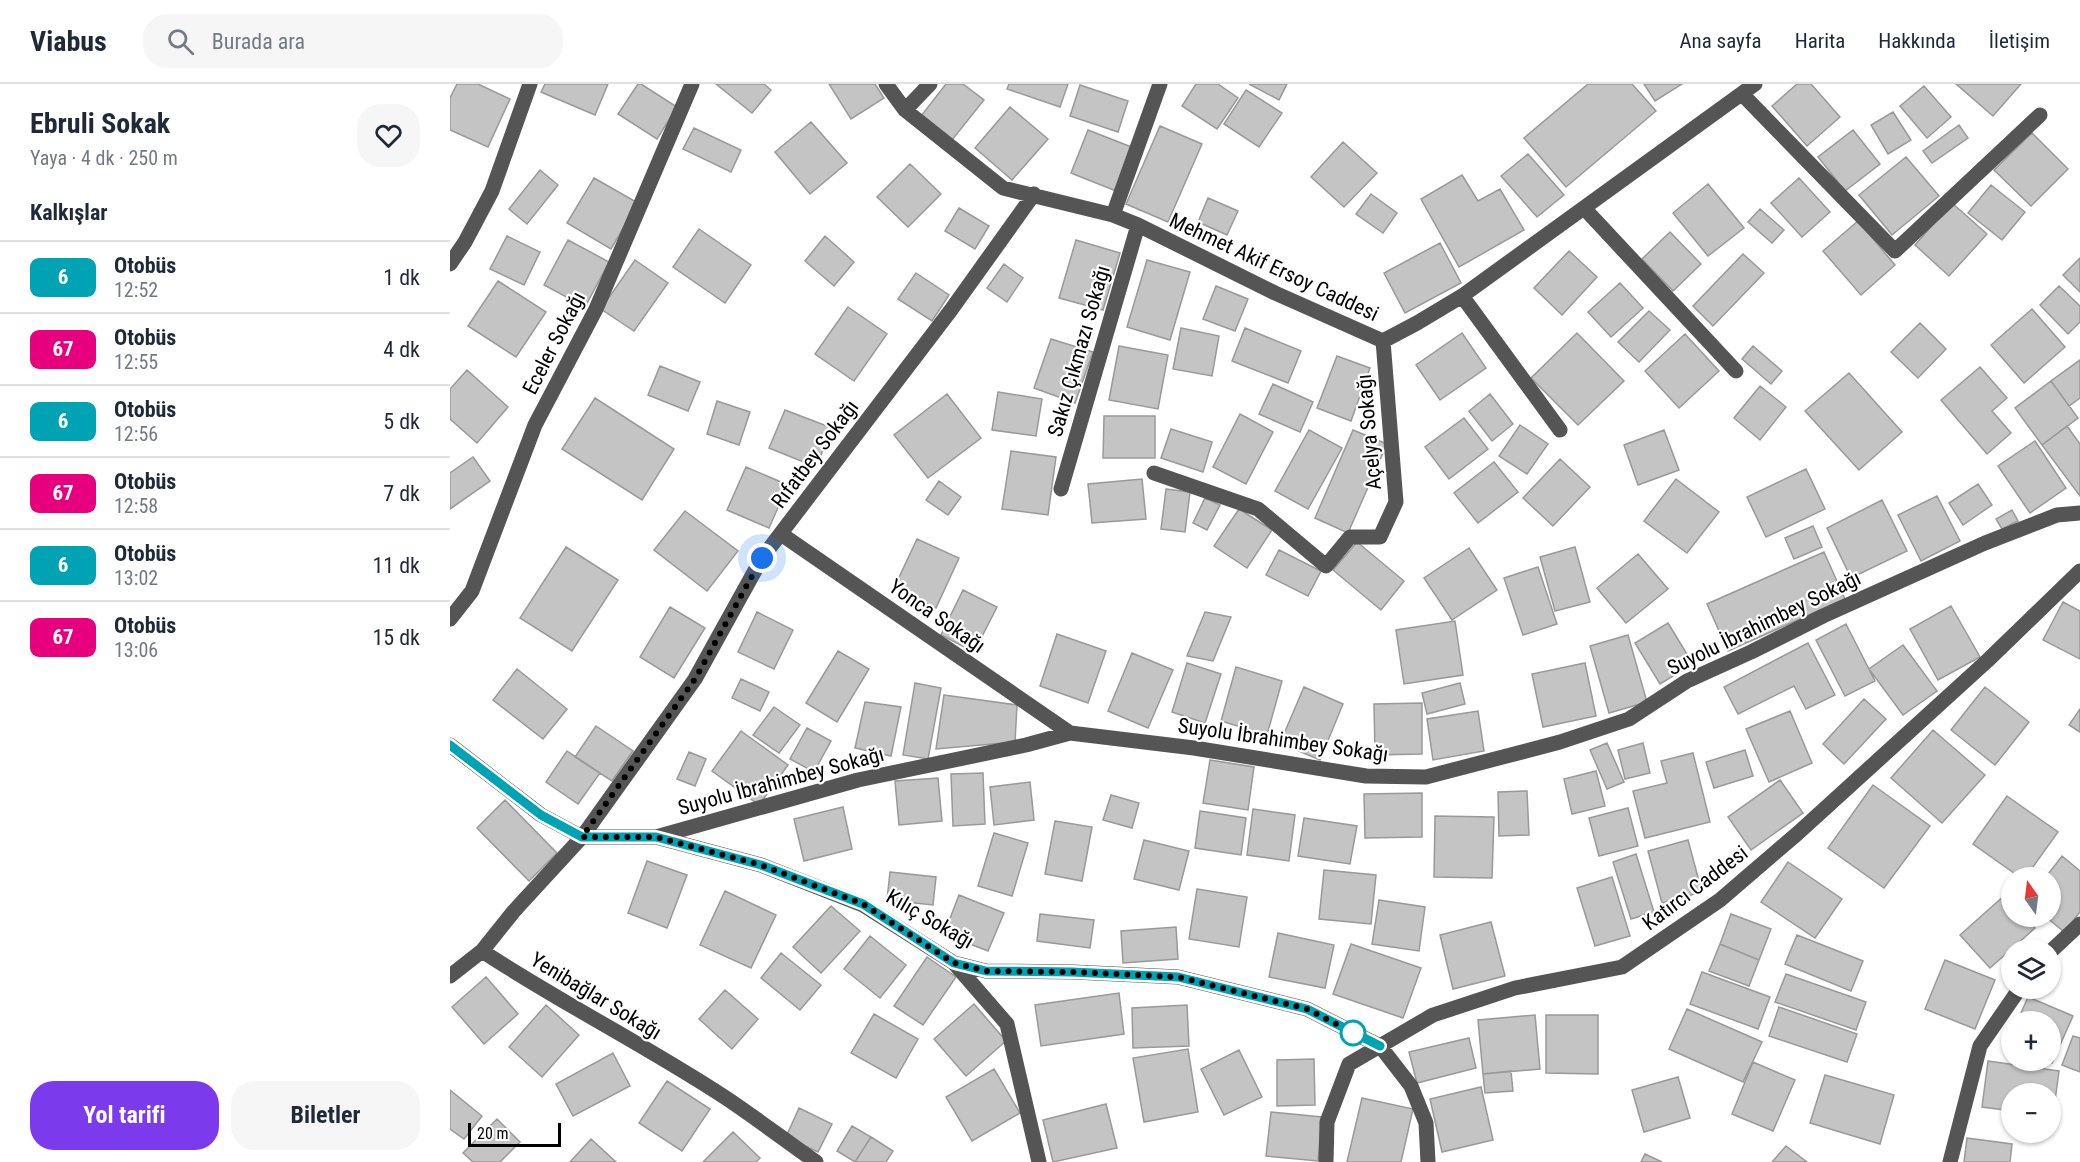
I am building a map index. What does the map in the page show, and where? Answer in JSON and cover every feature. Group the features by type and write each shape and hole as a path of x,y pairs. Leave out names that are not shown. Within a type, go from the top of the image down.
{"street":[{"path":"450,264 465,242 492,191 530,84"},
{"name":"Eceler Sokağı","path":"450,619 472,591 535,425 596,309 692,84"},
{"name":"Mehmet Akif Ersoy Caddesi","path":"886,84 905,110 1003,188 1113,215 1138,225 1275,293 1383,341 1462,296 1755,84"},
{"path":"905,110 930,84"},
{"path":"1113,215 1160,84"},
{"path":"1742,94 1894,251 2040,115"},
{"name":"Rıfatbey Sokağı","path":"582,837 695,679 762,558 951,310 1034,194"},
{"path":"1584,208 1736,371"},
{"name":"Sakız Çıkmazı Sokağı","path":"1061,489 1138,225"},
{"path":"1462,296 1560,430"},
{"name":"Açelya Sokağı","path":"1154,473 1258,509 1326,566 1350,537 1380,537 1396,502 1383,341"},
{"name":"Suyolu İbrahimbey Sokağı","path":"656,837 858,780 1026,745 1070,733 1194,748 1366,776 1426,777 1560,742 1629,719 1687,681 1834,611 1985,543 2057,515 2080,513"},
{"name":"Yonca Sokağı","path":"781,534 1070,733"},
{"name":"Katırcı Caddesi","path":"1326,1162 1327,1122 1349,1064 1434,1015 1505,991 1622,967 1720,900 1971,676 2080,571"},
{"name":"Kılıç Sokağı","path":"450,745 541,815 582,837 656,837 761,865 863,904 954,963 986,971 1178,977 1307,1009 1380,1046"},
{"path":"450,976 482,951 522,902 582,837"},
{"path":"2061,942 2080,924"},
{"name":"Yenibağlar Sokağı","path":"482,951 725,1098 816,1162"},
{"path":"954,963 1007,1024 1039,1162"},
{"path":"1950,1162 1980,1046 2012,999"},
{"path":"1380,1046 1411,1086 1426,1123 1428,1162"}],"building":[{"path":"457,84 478,84 510,99 488,147 450,130 450,98"},
{"path":"545,84 608,84 595,115 541,92"},
{"path":"638,84 677,107 657,139 618,114"},
{"path":"716,84 764,84 771,90 752,113"},
{"path":"829,84 875,84 884,98 851,119"},
{"path":"946,84 963,84 984,100 952,140 921,116"},
{"path":"1009,84 1068,84 1060,107 1007,89"},
{"path":"1196,84 1218,84 1238,98 1217,129 1182,106"},
{"path":"1249,84 1287,84 1279,100"},
{"path":"1588,84 1632,84 1656,111 1566,187 1524,138"},
{"path":"1644,84 1682,84 1655,101"},
{"path":"1797,84 1811,84 1840,117 1807,146 1772,106"},
{"path":"1956,84 2021,84 1993,116"},
{"path":"1080,85 1128,101 1118,132 1070,116"},
{"path":"1924,86 1951,117 1927,138 1900,106"},
{"path":"1246,90 1282,113 1259,147 1224,124"},
{"path":"1010,107 1048,139 1012,180 975,148"},
{"path":"1893,112 1911,140 1888,154 1871,125"},
{"path":"811,122 847,163 810,194 775,152"},
{"path":"1959,125 1968,138 1932,163 1923,151"},
{"path":"1160,126 1202,144 1168,222 1126,204"},
{"path":"694,128 741,150 731,172 683,149"},
{"path":"1088,130 1134,148 1116,191 1071,173"},
{"path":"1853,130 1880,164 1845,191 1818,157"},
{"path":"2032,133 2068,169 2031,206 1994,170"},
{"path":"1343,142 1377,173 1344,207 1311,177"},
{"path":"1528,154 1564,195 1537,217 1501,176"},
{"path":"1906,157 1939,196 1892,235 1859,195"},
{"path":"910,164 941,194 908,227 877,197"},
{"path":"540,170 558,185 527,224 509,209"},
{"path":"1462,175 1478,201 1500,189 1524,230 1459,267 1421,199"},
{"path":"594,178 638,203 611,249 567,223"},
{"path":"1799,178 1830,212 1802,237 1771,203"},
{"path":"1708,184 1744,228 1708,256 1673,213"},
{"path":"1991,185 2025,212 2002,240 1968,213"},
{"path":"1371,194 1397,213 1383,233 1356,214"},
{"path":"1208,198 1238,211 1227,235 1198,222"},
{"path":"1952,203 1987,234 1949,276 1915,245"},
{"path":"959,208 989,226 975,249 945,231"},
{"path":"1760,209 1784,230 1772,243 1748,222"},
{"path":"1858,221 1895,265 1861,295 1823,251"},
{"path":"699,229 751,265 725,303 673,267"},
{"path":"1670,232 1701,264 1673,291 1642,259"},
{"path":"507,236 540,252 524,285 490,269"},
{"path":"825,236 854,262 834,286 805,261"},
{"path":"568,240 609,262 585,307 544,285"},
{"path":"1076,240 1120,253 1103,310 1059,298"},
{"path":"1440,243 1461,283 1405,313 1384,273"},
{"path":"1569,251 1597,277 1562,315 1534,288"},
{"path":"1743,254 1764,273 1713,326 1693,306"},
{"path":"2080,258 2080,292 2063,275"},
{"path":"635,260 668,283 634,331 601,309"},
{"path":"1147,260 1190,272 1170,340 1127,327"},
{"path":"1004,264 1023,278 1007,302 987,288"},
{"path":"916,273 949,295 932,321 898,299"},
{"path":"498,281 546,312 516,357 468,326"},
{"path":"1620,283 1643,308 1611,337 1588,312"},
{"path":"1216,286 1248,299 1235,331 1203,319"},
{"path":"2059,286 2080,306 2080,322 2068,334 2040,305"},
{"path":"848,307 887,334 854,381 815,354"},
{"path":"2032,309 2065,347 2024,383 1991,345"},
{"path":"1649,311 1670,330 1639,362 1618,342"},
{"path":"1920,323 1946,349 1918,378 1891,352"},
{"path":"1181,328 1219,336 1212,376 1173,369"},
{"path":"1245,328 1301,351 1288,383 1232,361"},
{"path":"1462,333 1486,368 1440,400 1416,365"},
{"path":"1577,333 1624,381 1578,425 1531,378"},
{"path":"1685,334 1719,371 1679,408 1645,371"},
{"path":"1051,339 1093,352 1075,403 1034,388"},
{"path":"1119,346 1168,355 1158,409 1109,400"},
{"path":"1753,346 1782,371 1771,384 1742,359"},
{"path":"1337,356 1370,368 1351,421 1317,408"},
{"path":"2080,360 2080,398 2069,406 2051,381"},
{"path":"660,366 700,382 688,411 648,395"},
{"path":"1980,367 2007,398 1992,411 2011,433 1987,454 1941,400"},
{"path":"467,370 508,407 477,443 450,419 450,389"},
{"path":"1849,373 1902,432 1859,470 1805,411"},
{"path":"2051,381 2078,418 2042,445 2015,408"},
{"path":"1273,384 1313,402 1300,432 1259,414"},
{"path":"1760,386 1786,407 1760,440 1734,418"},
{"path":"998,392 1042,399 1036,436 992,430"},
{"path":"947,394 981,438 928,478 894,435"},
{"path":"1490,394 1513,424 1492,441 1469,411"},
{"path":"595,398 674,449 642,500 562,449"},
{"path":"717,401 750,412 739,445 707,434"},
{"path":"785,410 832,428 816,467 769,448"},
{"path":"1240,414 1273,432 1246,484 1213,467"},
{"path":"1104,416 1155,416 1155,458 1103,458"},
{"path":"1464,418 1488,449 1449,479 1425,447"},
{"path":"1520,425 1548,444 1527,474 1499,456"},
{"path":"2067,426 2080,444 2080,496 2042,445"},
{"path":"1171,429 1212,442 1203,472 1161,458"},
{"path":"1309,430 1342,448 1308,509 1275,491"},
{"path":"1353,430 1387,444 1348,533 1315,518"},
{"path":"1664,430 1679,470 1638,485 1624,445"},
{"path":"2035,441 2066,488 2030,513 1998,466"},
{"path":"1011,451 1056,457 1048,515 1002,509"},
{"path":"473,457 490,481 450,509 450,473"},
{"path":"1560,459 1590,487 1553,526 1523,498"},
{"path":"1494,462 1518,492 1478,523 1454,493"},
{"path":"746,467 788,485 769,528 727,510"},
{"path":"1806,469 1825,509 1766,537 1747,497"},
{"path":"1142,479 1146,519 1092,523 1088,484"},
{"path":"1676,479 1719,512 1687,553 1644,521"},
{"path":"939,481 961,497 948,515 926,500"},
{"path":"1978,484 1992,505 1963,525 1949,503"},
{"path":"1166,489 1190,492 1185,532 1161,529"},
{"path":"1937,496 1960,541 1921,561 1898,515"},
{"path":"1205,498 1220,505 1207,530 1193,523"},
{"path":"1882,500 1907,551 1851,578 1827,528"},
{"path":"1239,509 1272,530 1247,568 1214,546"},
{"path":"2012,510 2018,521 2002,529 1996,519"},
{"path":"685,511 738,551 707,591 654,550"},
{"path":"1813,526 1822,547 1794,559 1785,538"},
{"path":"917,539 959,558 936,608 894,588"},
{"path":"1357,542 1404,581 1381,610 1333,570"},
{"path":"566,547 618,580 572,651 520,618"},
{"path":"1575,547 1590,602 1555,611 1540,557"},
{"path":"1469,548 1497,590 1452,620 1424,578"},
{"path":"1279,550 1321,571 1308,596 1266,575"},
{"path":"1824,552 1845,599 1728,651 1707,604"},
{"path":"1638,554 1668,589 1626,623 1597,588"},
{"path":"1538,567 1557,624 1523,635 1504,578"},
{"path":"963,590 997,607 974,652 941,635"},
{"path":"2063,602 2080,611 2080,659 2043,640"},
{"path":"1951,606 1980,657 1938,680 1910,629"},
{"path":"670,607 705,628 674,678 640,657"},
{"path":"757,612 793,630 774,669 738,652"},
{"path":"1205,612 1231,617 1213,661 1187,656"},
{"path":"1455,621 1463,675 1404,684 1396,630"},
{"path":"1668,623 1693,664 1660,684 1635,643"},
{"path":"1846,624 1875,681 1845,696 1816,640"},
{"path":"1057,634 1106,651 1088,703 1040,686"},
{"path":"1628,635 1647,702 1609,713 1590,646"},
{"path":"1808,643 1835,695 1806,709 1794,686 1738,714 1724,687"},
{"path":"1903,645 1937,691 1903,715 1869,669"},
{"path":"838,651 869,669 837,722 806,703"},
{"path":"1132,653 1173,670 1148,728 1108,711"},
{"path":"1187,663 1221,674 1205,723 1172,712"},
{"path":"1585,663 1596,716 1543,727 1532,674"},
{"path":"1236,667 1282,681 1267,735 1221,721"},
{"path":"517,669 567,709 543,739 493,700"},
{"path":"741,679 769,692 760,711 732,698"},
{"path":"915,683 941,688 928,759 903,755"},
{"path":"1460,683 1465,704 1427,714 1422,693"},
{"path":"1304,687 1343,704 1320,760 1280,743"},
{"path":"1985,687 2029,722 1995,765 1951,730"},
{"path":"944,695 1017,705 1015,742 936,749"},
{"path":"1864,699 1886,719 1844,764 1823,744"},
{"path":"865,702 901,707 891,756 855,748"},
{"path":"1422,703 1422,754 1375,755 1374,704"},
{"path":"774,707 800,725 779,753 753,735"},
{"path":"2080,709 2080,732 2069,725"},
{"path":"1478,711 1484,751 1433,760 1427,719"},
{"path":"1790,711 1812,763 1769,782 1746,729"},
{"path":"596,726 633,751 612,781 575,757"},
{"path":"807,728 831,741 814,772 790,759"},
{"path":"1933,730 1985,775 1942,823 1891,778"},
{"path":"741,731 788,765 759,805 712,771"},
{"path":"1607,743 1624,782 1607,789 1590,750"},
{"path":"1643,743 1650,773 1625,779 1618,750"},
{"path":"1745,750 1753,776 1714,788 1706,762"},
{"path":"567,751 600,773 578,804 546,782"},
{"path":"689,752 706,759 695,786 677,779"},
{"path":"1693,753 1710,822 1645,838 1633,791 1667,783 1661,761"},
{"path":"1210,760 1254,767 1248,810 1203,803"},
{"path":"1596,771 1605,806 1572,814 1564,779"},
{"path":"983,773 985,824 953,826 951,774"},
{"path":"938,778 942,821 899,825 895,781"},
{"path":"1780,780 1803,813 1751,850 1728,817"},
{"path":"1030,782 1034,820 994,825 990,787"},
{"path":"1873,785 1930,826 1884,888 1828,848"},
{"path":"1527,791 1529,835 1499,836 1498,792"},
{"path":"1422,793 1422,837 1365,838 1364,794"},
{"path":"1111,795 1139,803 1132,828 1103,820"},
{"path":"2007,796 2058,832 2033,867 2005,867 1973,844"},
{"path":"505,800 557,853 529,881 477,828"},
{"path":"843,807 852,849 804,861 794,819"},
{"path":"1628,808 1638,846 1599,856 1589,818"},
{"path":"1253,809 1295,815 1289,861 1247,855"},
{"path":"1200,811 1246,818 1241,855 1195,848"},
{"path":"1435,816 1494,817 1492,878 1434,877"},
{"path":"1304,818 1357,826 1350,864 1298,856"},
{"path":"1055,821 1092,827 1082,881 1045,874"},
{"path":"994,833 1028,843 1012,896 978,886"},
{"path":"1144,840 1189,851 1179,890 1134,879"},
{"path":"1688,840 1702,892 1662,903 1648,851"},
{"path":"1636,854 1654,912 1631,919 1613,862"},
{"path":"2062,856 2080,871 2080,912 2064,932 2058,927 2061,927 2061,867 2054,867"},
{"path":"647,861 687,875 667,928 628,913"},
{"path":"1788,862 1842,899 1815,938 1761,902"},
{"path":"1324,870 1376,875 1371,924 1319,919"},
{"path":"890,872 936,877 933,905 887,900"},
{"path":"1612,877 1630,936 1595,946 1577,888"},
{"path":"1197,889 1247,897 1239,947 1189,939"},
{"path":"725,891 776,915 751,968 700,945"},
{"path":"959,895 1004,913 988,951 944,934"},
{"path":"2001,899 2001,927 2035,928 2023,939 2001,939 2001,958 1990,968 1960,935"},
{"path":"1379,900 1425,907 1419,951 1372,944"},
{"path":"831,906 860,931 821,973 793,947"},
{"path":"1040,914 1094,920 1090,948 1037,941"},
{"path":"1731,914 1771,929 1759,960 1720,944"},
{"path":"1491,922 1505,976 1453,989 1440,935"},
{"path":"1176,927 1178,959 1123,963 1121,931"},
{"path":"1278,933 1334,945 1325,988 1269,977"},
{"path":"1797,935 1863,961 1851,991 1785,964"},
{"path":"870,936 906,965 880,998 844,969"},
{"path":"1351,944 1421,968 1403,1018 1333,994"},
{"path":"1720,944 1759,960 1749,986 1709,971"},
{"path":"781,953 821,985 800,1010 761,978"},
{"path":"927,957 956,977 923,1025 894,1006"},
{"path":"1945,960 1995,980 1975,1029 1925,1009"},
{"path":"1702,972 1770,997 1758,1029 1690,1004"},
{"path":"1786,974 1866,1002 1856,1030 1775,1002"},
{"path":"486,977 518,1014 484,1044 452,1007"},
{"path":"725,990 758,1019 732,1049 699,1019"},
{"path":"1119,993 1124,1034 1041,1046 1035,1005"},
{"path":"2027,999 2033,999 2073,1016 2061,1043 2061,1011 2022,1011"},
{"path":"974,1004 1006,1041 966,1076 934,1039"},
{"path":"546,1005 579,1035 542,1077 509,1047"},
{"path":"1187,1005 1189,1046 1133,1048 1132,1008"},
{"path":"1779,1007 1857,1034 1847,1062 1769,1036"},
{"path":"1687,1009 1762,1042 1743,1082 1669,1049"},
{"path":"874,1014 918,1039 896,1078 851,1053"},
{"path":"1535,1015 1540,1069 1483,1074 1478,1020"},
{"path":"1546,1015 1598,1015 1598,1074 1546,1073"},
{"path":"2073,1036 2080,1038 2080,1072 2062,1065"},
{"path":"1469,1038 1476,1068 1417,1083 1409,1052"},
{"path":"1188,1049 1198,1112 1144,1122 1133,1058"},
{"path":"1239,1050 1262,1097 1224,1115 1201,1069"},
{"path":"613,1053 630,1086 573,1116 556,1084"},
{"path":"1314,1059 1315,1105 1277,1106 1277,1060"},
{"path":"1988,1061 2001,1063 2001,1071 2059,1071 2057,1083 2001,1083 2001,1110 1982,1107"},
{"path":"1753,1062 1795,1080 1773,1131 1732,1114"},
{"path":"994,1069 1020,1113 972,1141 946,1097"},
{"path":"1511,1071 1513,1091 1485,1093 1483,1074"},
{"path":"1825,1075 1894,1095 1880,1144 1810,1123"},
{"path":"1678,1077 1690,1118 1644,1132 1632,1090"},
{"path":"667,1081 710,1109 682,1151 639,1123"},
{"path":"1481,1087 1493,1140 1442,1152 1430,1099"},
{"path":"450,1090 482,1116 464,1139 450,1129"},
{"path":"1362,1098 1413,1109 1401,1162 1347,1162"},
{"path":"1106,1104 1117,1148 1053,1162 1043,1120"},
{"path":"799,1108 832,1124 818,1152 786,1137"},
{"path":"1271,1112 1322,1117 1318,1161 1266,1156"},
{"path":"497,1119 520,1142 500,1162 473,1162 463,1153"},
{"path":"852,1126 871,1137 855,1162 837,1151"},
{"path":"733,1132 760,1158 756,1162 703,1162"},
{"path":"871,1137 893,1151 886,1162 855,1162"},
{"path":"1967,1138 2012,1144 2010,1162 1964,1162"},
{"path":"591,1139 616,1162 570,1162"},
{"path":"1786,1146 1807,1162 1772,1162"},
{"path":"1645,1154 1662,1162 1641,1162"}],"bus line":[{"name":"6","path":"450,745 541,815 582,837 656,837 761,865 863,904 954,963 986,971 1178,977 1307,1009 1380,1046"}],"route":[{"path":"762,558 695,679 582,837 656,837 761,865 863,904 954,963 986,971 1178,977 1307,1009 1362,1037 1353,1033"}]}
